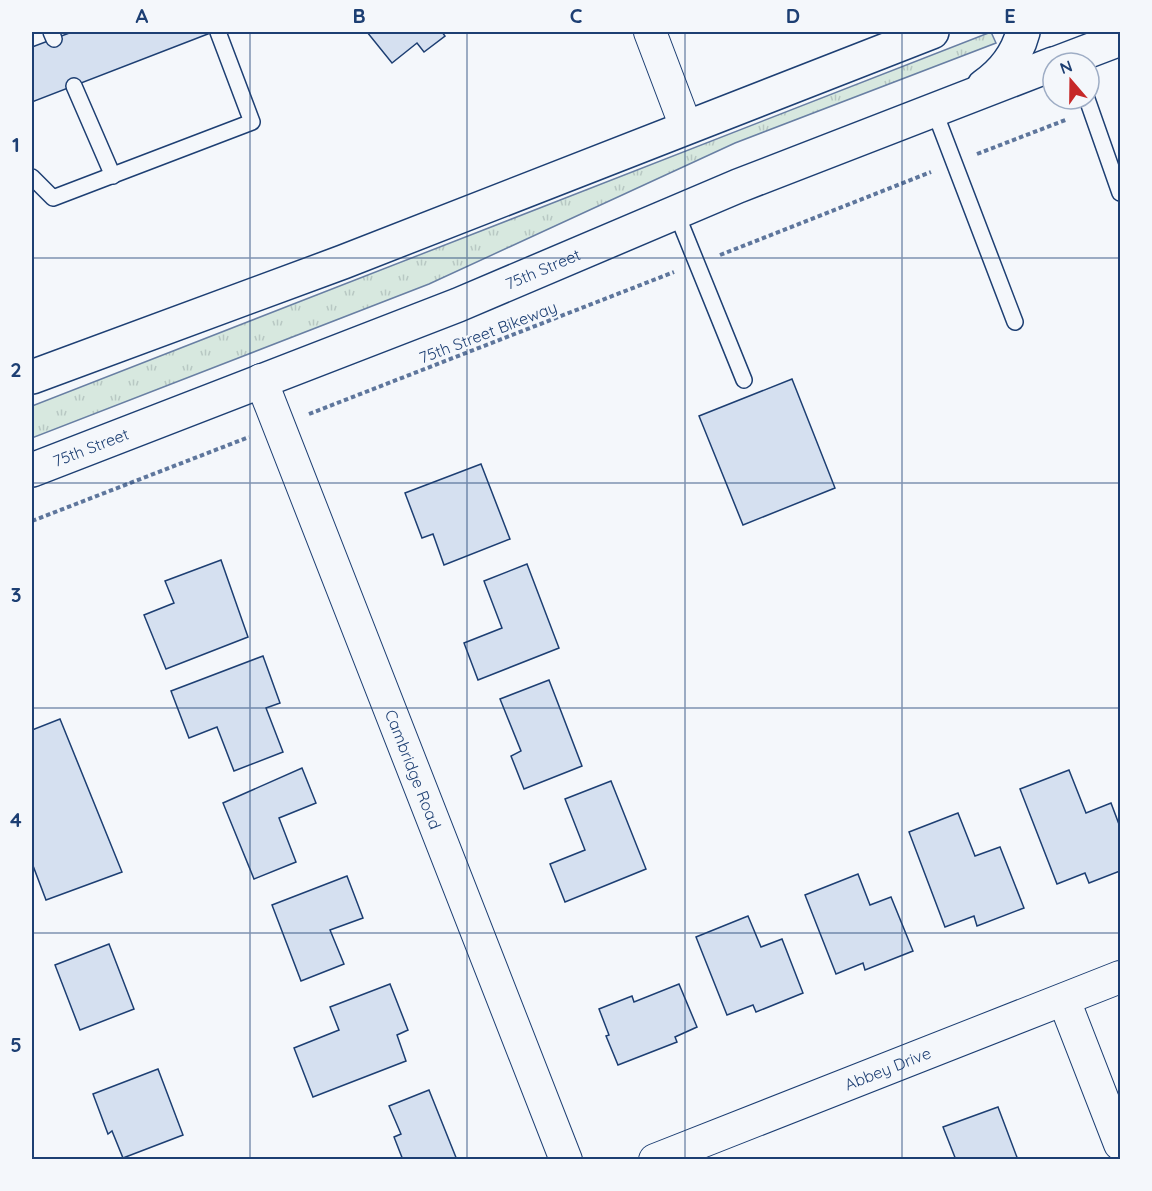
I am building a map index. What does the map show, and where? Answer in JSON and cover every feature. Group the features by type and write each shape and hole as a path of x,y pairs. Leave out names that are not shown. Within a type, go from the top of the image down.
{"main road":[{"path":"37,370 343,262 932,32"},
{"path":"968,97 997,77 1018,50 1023,32"},
{"name":"75th Street","path":"1090,51 1120,39"},
{"name":"75th Street","path":"32,470 458,305 676,212 1041,70"}],"street":[{"path":"650,32 686,127"},
{"name":"Cambridge Road","path":"261,380 566,1160"},
{"name":"Abbey Drive","path":"655,1160 1120,977"},
{"path":"1064,1000 1120,1144"}],"lane":[{"path":"32,177 53,198 252,122 218,32"},
{"path":"74,86 113,176"},
{"path":"934,110 1015,322"},
{"path":"1091,111 1120,194"},
{"path":"676,212 744,380"}],"path":[{"path":"968,158 1058,123"},
{"path":"731,250 932,172"},
{"name":"75th Street Bikeway","path":"318,411 666,275"},
{"path":"32,521 239,441"}],"green space":[{"path":"991,32 996,43 735,143 429,284 32,438 32,406"}],"building":[{"path":"72,32 213,32 32,102 32,47"},
{"path":"367,32 442,32 445,36 424,52 417,43 392,63"},
{"path":"792,379 835,488 743,525 699,416"},
{"path":"481,464 510,539 444,565 433,534 422,538 405,493"},
{"path":"221,560 248,637 166,669 144,615 174,603 165,581"},
{"path":"527,564 559,648 478,680 464,643 502,628 484,581"},
{"path":"263,656 280,703 266,708 283,752 234,771 217,727 189,738 171,691"},
{"path":"549,680 582,766 524,789 511,756 521,751 500,699"},
{"path":"60,719 122,872 46,900 32,863 32,730"},
{"path":"302,768 316,803 279,818 296,862 254,879 223,803"},
{"path":"1069,770 1086,813 1111,803 1120,827 1120,871 1089,883 1085,873 1057,884 1020,789"},
{"path":"611,781 646,869 565,902 550,864 585,850 565,799"},
{"path":"958,813 975,856 1000,847 1024,908 977,926 974,916 945,927 909,832"},
{"path":"858,874 870,905 891,897 913,951 865,970 863,963 836,974 805,895"},
{"path":"347,876 363,918 330,930 344,964 301,981 272,905"},
{"path":"748,916 761,947 782,939 803,993 756,1012 753,1005 727,1015 696,937"},
{"path":"109,944 134,1009 80,1030 55,965"},
{"path":"390,984 408,1030 397,1035 406,1061 313,1097 294,1048 339,1030 330,1007"},
{"path":"679,984 697,1027 675,1037 677,1042 618,1065 606,1036 609,1035 599,1009 632,996 634,1002"},
{"path":"158,1069 183,1135 123,1158 112,1131 108,1134 93,1094"},
{"path":"429,1090 457,1160 403,1160 394,1137 401,1134 389,1106"},
{"path":"998,1107 1018,1160 956,1160 943,1127"}]}
